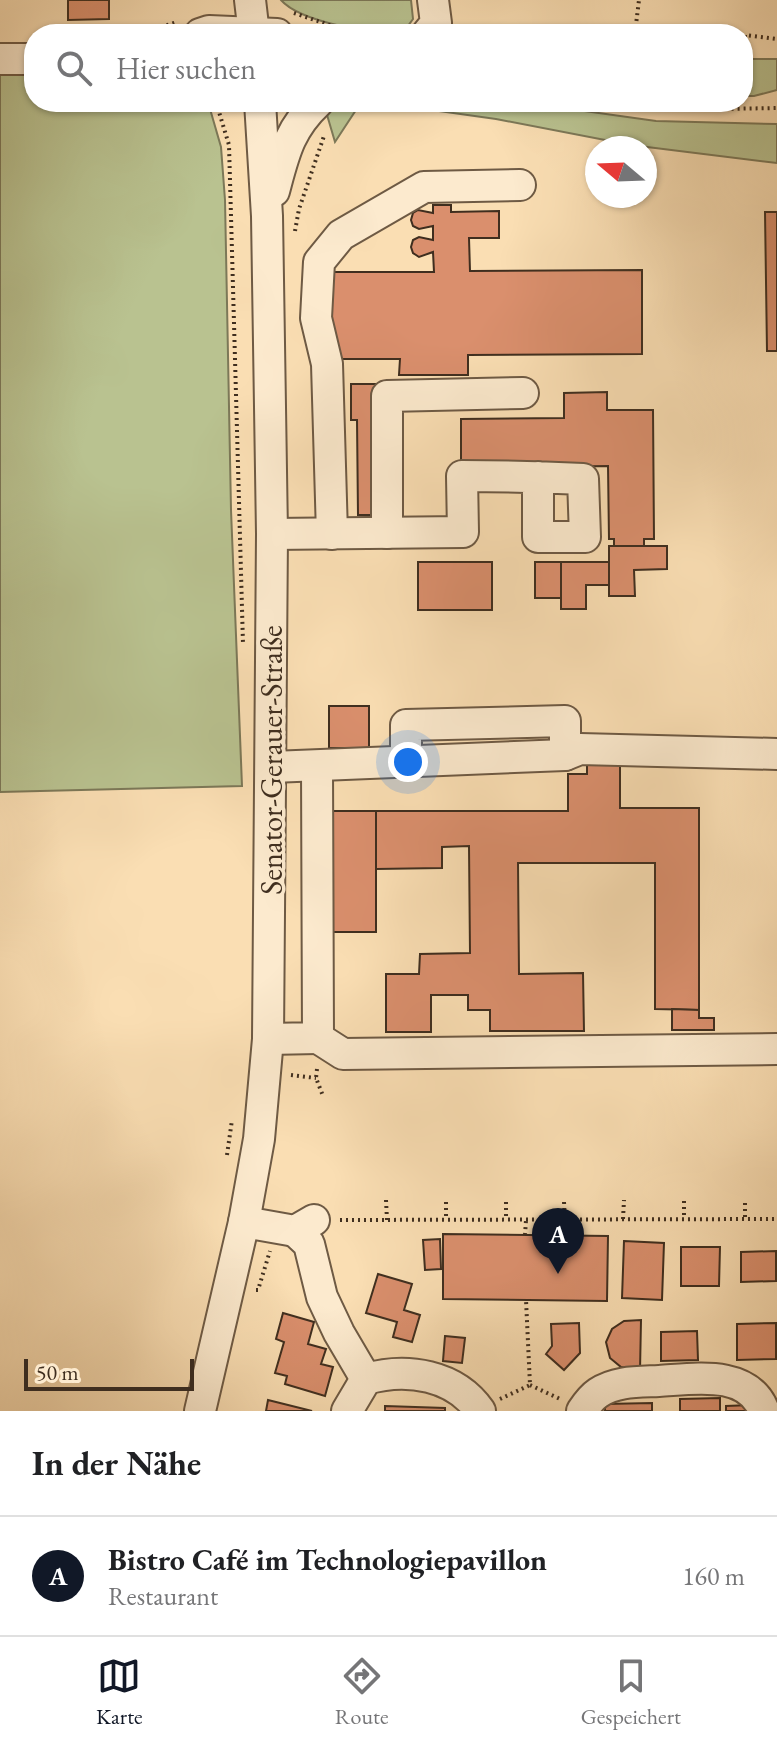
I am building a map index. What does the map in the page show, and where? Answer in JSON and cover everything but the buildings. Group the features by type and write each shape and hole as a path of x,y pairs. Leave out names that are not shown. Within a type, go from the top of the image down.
{"street":[{"path":"250,0 266,24"},
{"path":"433,0 435,24"},
{"path":"0,59 24,59"},
{"name":"Senator-Gerauer-Straße","path":"200,1411 244,1222 266,1088 272,767 272,534 267,216 261,112"},
{"path":"267,216 287,140 309,112"},
{"path":"332,534 327,364 316,318 319,262 341,235 424,187 520,185"},
{"path":"387,533 387,396 523,393"},
{"path":"272,534 463,532 462,476 538,477"},
{"path":"272,767 406,761 406,725 565,721 565,755 580,749 777,754"},
{"path":"317,767 318,1038"},
{"path":"268,1039 318,1038 343,1054 777,1049"},
{"path":"244,1222 304,1225 322,1297 366,1379"},
{"path":"347,1411 366,1379 396,1373 446,1381 480,1410"},
{"path":"582,1410 598,1393 622,1383 712,1378 737,1384 759,1398 764,1411"}],"path":[{"path":"636,24 639,0"},
{"path":"173,24 194,24"},
{"path":"753,36 777,39"},
{"path":"753,108 777,108"},
{"path":"219,112 229,145 243,649"},
{"path":"294,236 299,209 324,137 316,112"},
{"path":"226,1163 233,1115"},
{"path":"386,1200 387,1220"},
{"path":"623,1219 624,1200"},
{"path":"684,1201 684,1219"},
{"path":"446,1202 446,1220"},
{"path":"506,1202 506,1220"},
{"path":"564,1202 565,1220"},
{"path":"745,1203 745,1219"},
{"path":"304,1225 387,1220 777,1219"},
{"path":"525,1235 526,1220"},
{"path":"526,1300 530,1385"},
{"path":"480,1410 530,1385"},
{"path":"530,1385 582,1410"}],"green space":[{"path":"281,0 411,0 413,19 409,24 334,24 290,8"},
{"path":"753,59 777,59 777,90 754,96"},
{"path":"24,70 24,112 211,112 221,147 225,200 231,510 242,786 0,792 0,71"},
{"path":"326,112 355,112 335,142"},
{"path":"446,112 592,112 656,121 777,124 777,163 657,148 657,136 585,136"}],"place":[{"name":"Bistro Café im Technologiepavillon","path":"558,1274"}]}
